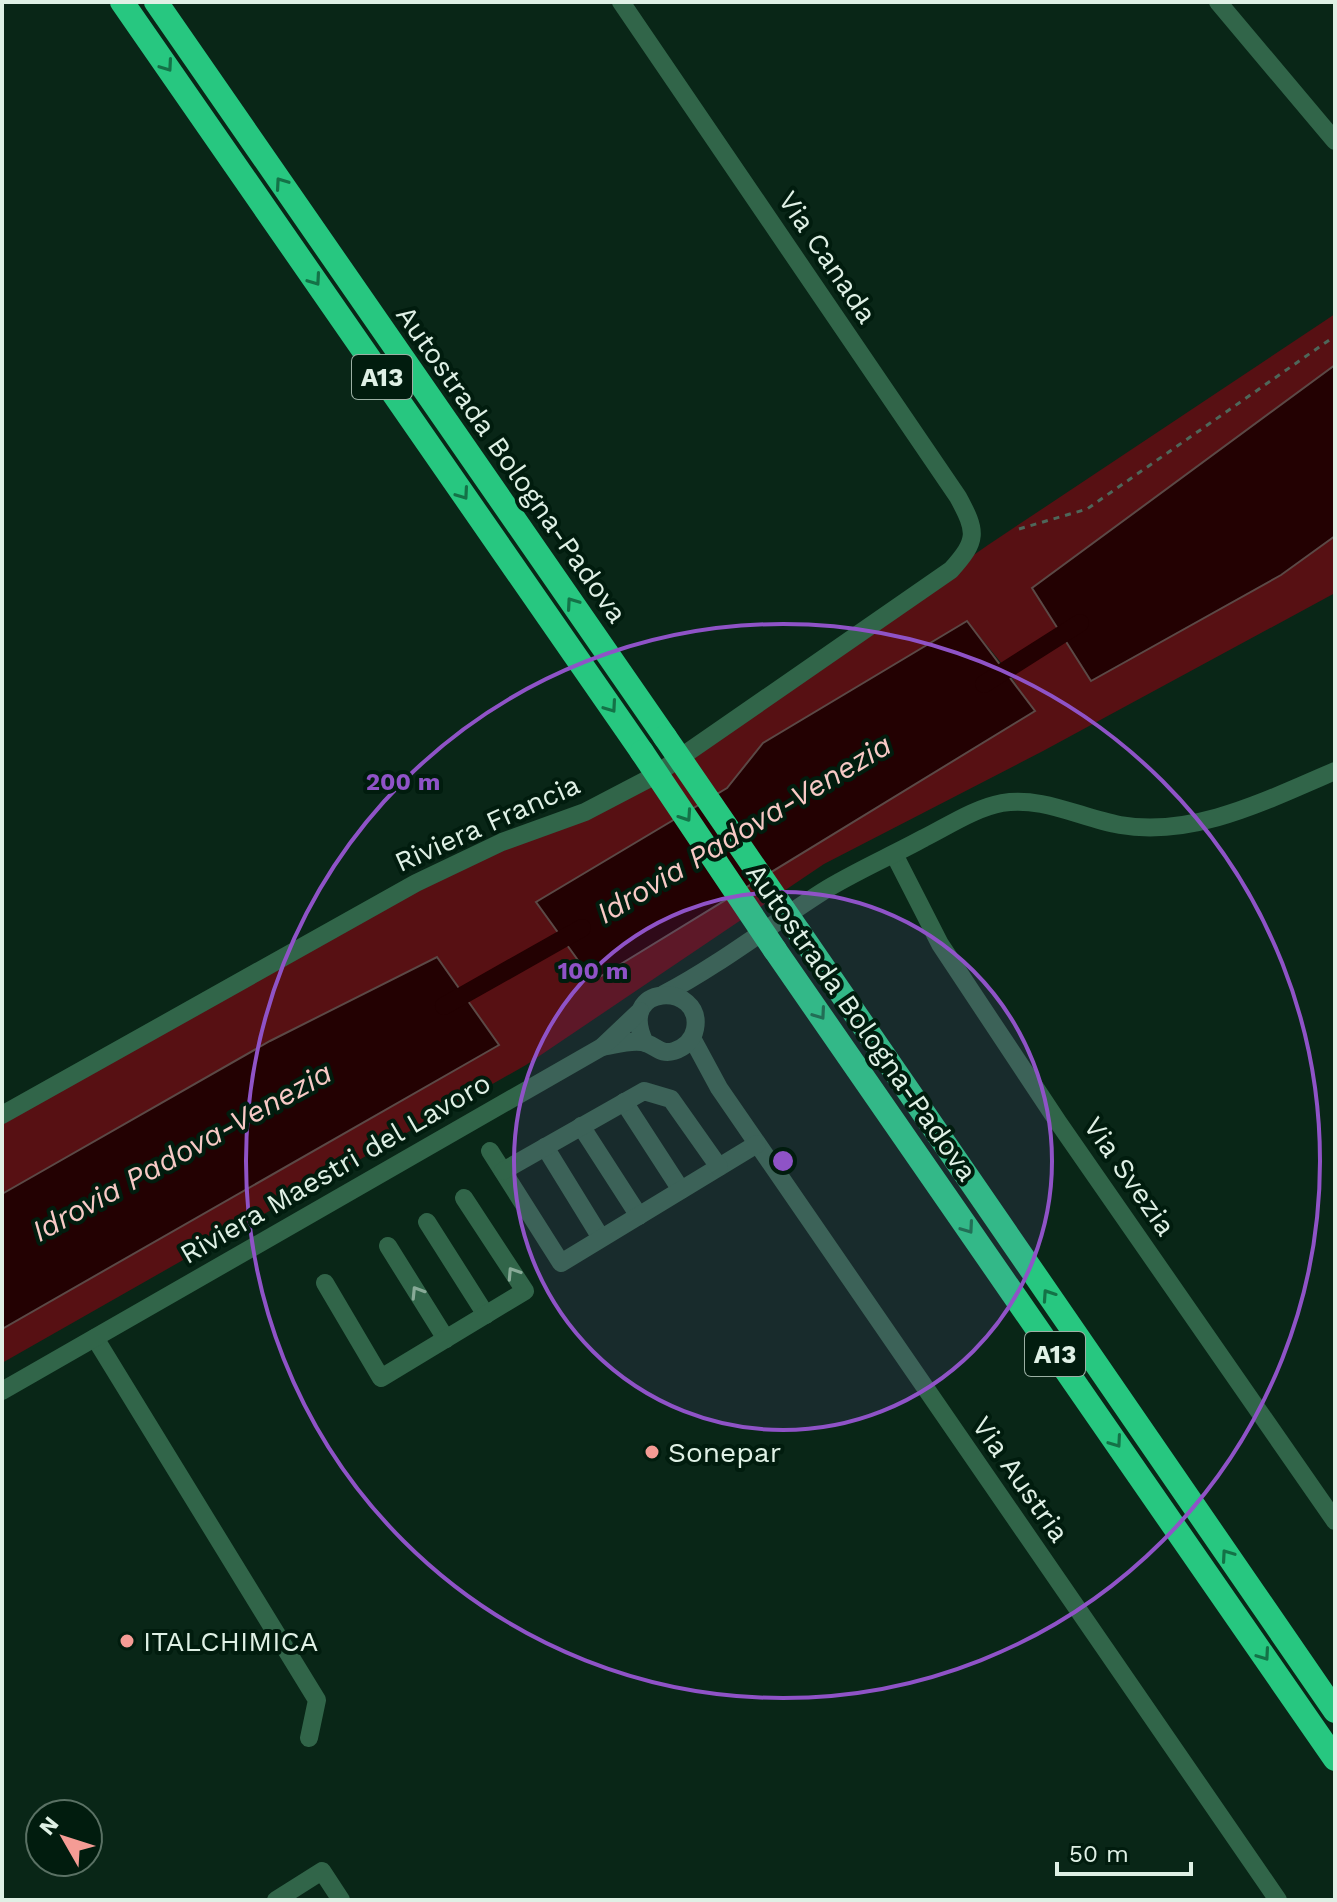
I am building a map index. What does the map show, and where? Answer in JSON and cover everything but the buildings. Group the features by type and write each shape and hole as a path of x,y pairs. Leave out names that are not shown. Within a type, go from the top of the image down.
{"highway":[{"name":"Autostrada Bologna-Padova","path":"122,2 1335,1759"},
{"name":"Autostrada Bologna-Padova","path":"156,2 1335,1711"}],"street":[{"name":"Via Canada","path":"621,2 958,497 973,524 971,548"},
{"path":"1222,3 1335,141"},
{"name":"Riviera Francia","path":"2,1115 416,883 502,842 585,812 652,777 929,586 951,570 971,548"},
{"name":"Riviera Maestri del Lavoro","path":"2,1391 602,1047 654,997 711,967 825,890 971,814 999,803 1023,801 1046,804 1122,825 1158,829 1207,820 1335,771"},
{"name":"Via Svezia","path":"894,854 948,957 1058,1122 1335,1521"},
{"name":"Riviera Maestri del Lavoro","path":"692,1038 695,1028 691,1008 711,967"},
{"path":"664,994 679,997 691,1008"},
{"path":"640,1011 638,1028 645,1043"},
{"path":"671,1052 683,1047 692,1038"},
{"name":"Via Austria","path":"692,1038 719,1088 757,1144 1278,1900"},
{"name":"Riviera Maestri del Lavoro","path":"602,1047 645,1043 662,1052 671,1052"},
{"name":"Via Austria","path":"671,1052 696,1067 719,1088"},
{"path":"503,1171 644,1091 671,1099 719,1167"},
{"path":"624,1102 681,1190"},
{"path":"581,1126 639,1216"},
{"path":"490,1151 561,1263 757,1144"},
{"path":"545,1147 601,1238"},
{"path":"325,1283 381,1378 486,1315 525,1291 464,1198"},
{"path":"427,1222 486,1315"},
{"path":"388,1246 446,1339"},
{"path":"95,1338 317,1700 309,1738"},
{"path":"276,1900 322,1871 341,1900"}],"path":[{"path":"1019,529 1087,509 1335,336"}],"shaded area":[{"path":"1335,314 1335,365 1032,588 1281,575 1335,536 1335,593 1043,751 824,864 526,1065 2,1363 2,1329 499,1044 270,1041 2,1194 2,1118 416,883 585,812 721,731 988,545","holes":["967,621 1007,670 1034,712 819,841 537,902 727,788 763,743"]}],"water":[{"path":"1335,365 1335,536 1281,575 1091,681 1032,588"},
{"path":"967,621 1035,711 593,981 536,902 727,788 763,743"},
{"path":"437,957 499,1045 2,1329 2,1194 270,1041"}],"waterway":[{"name":"Idrovia Padova-Venezia","path":"984,684 1080,623"},
{"name":"Idrovia Padova-Venezia","path":"444,1006 582,928"}],"place":[{"name":"Sonepar","path":"652,1452"},
{"name":"ITALCHIMICA","path":"127,1641"}]}
